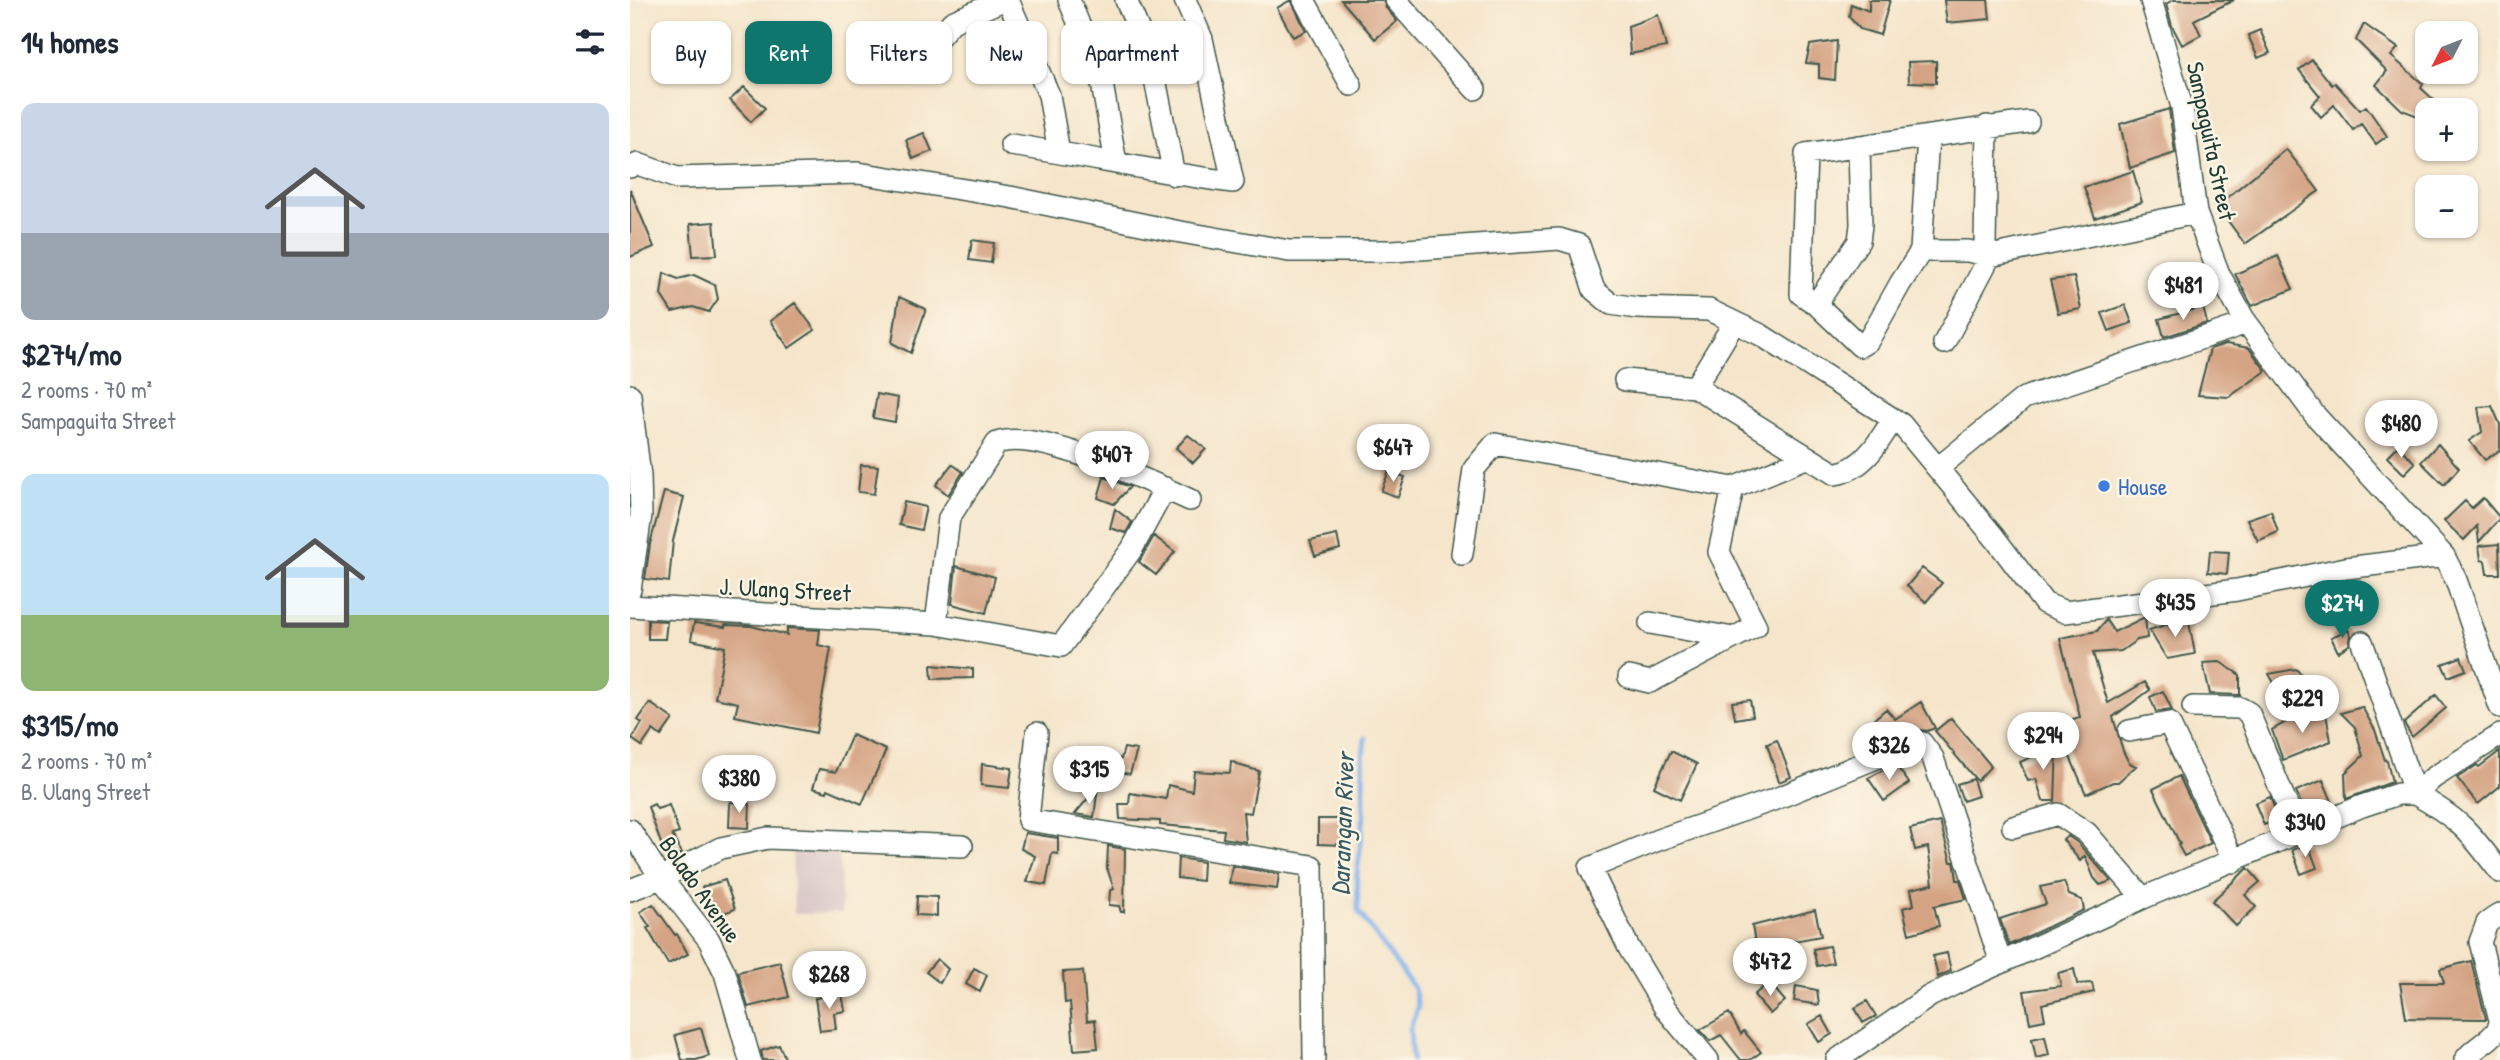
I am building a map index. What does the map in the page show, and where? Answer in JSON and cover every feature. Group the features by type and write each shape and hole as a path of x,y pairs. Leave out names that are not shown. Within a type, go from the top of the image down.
{"street":[{"path":"952,22 1006,0 1049,95 1059,152"},
{"path":"1069,0 1101,78 1116,163"},
{"path":"1126,0 1151,59 1174,175"},
{"path":"1012,145 1174,175 1233,182 1202,39 1185,0"},
{"path":"1304,0 1351,85"},
{"path":"1396,0 1475,89"},
{"name":"Sampaguita Street","path":"2151,0 2182,107 2192,197 2219,274 2247,323 2314,414 2444,556 2456,580 2500,707"},
{"path":"1928,136 1921,251 1868,341 1860,346 1816,304 1801,294 1806,154 1987,127 2028,122"},
{"path":"1987,127 1985,245 1990,256"},
{"path":"1816,304 1859,241 1859,146"},
{"path":"630,167 638,164 677,178 858,173 1010,197 1289,251 1393,251 1559,239 1579,246 1594,290 1611,304 1637,308 1709,310 1761,335 1901,424 2044,603 2064,612 2237,590 2346,568 2444,556"},
{"path":"1921,251 1968,251 1990,256 2196,213"},
{"path":"1944,343 1990,256"},
{"path":"1695,387 1734,323"},
{"path":"1938,468 2024,398 2247,323"},
{"path":"1625,380 1695,387 1835,474 1843,473 1864,461 1893,419"},
{"path":"630,395 635,476 641,515 630,590"},
{"path":"936,624 949,518 997,443 1009,438 1071,450 1190,500"},
{"path":"1462,554 1474,470 1495,444 1733,488 1808,457"},
{"name":"J. Ulang Street","path":"630,606 936,624 1061,646 1132,549 1165,488"},
{"path":"1629,677 1650,682 1756,626 1719,552 1733,488"},
{"path":"1650,623 1733,638"},
{"path":"2362,642 2415,793"},
{"path":"2193,707 2240,708 2249,713 2299,834"},
{"path":"2129,730 2169,723 2234,862"},
{"path":"1037,733 1028,820 1312,866 1314,1060"},
{"path":"2415,793 2433,778 2500,736"},
{"path":"1708,1060 1665,1008 1629,948 1590,868 1658,840 1773,800 1901,748 1922,743 1933,758 2001,963"},
{"path":"1837,1060 1930,996 2143,898 2362,806 2398,794 2415,793 2445,810 2468,829 2500,872"},
{"path":"2013,827 2058,814 2087,833 2143,898"},
{"name":"Bolado Avenue","path":"630,830 661,878 715,951 725,973 750,1060"},
{"path":"630,890 721,848 768,838 962,846"},
{"path":"2465,1060 2470,1053 2496,1034 2500,1022 2480,942 2487,923 2500,914"}],"shaded area":[{"path":"839,847 842,913 794,914 792,849"}],"building":[{"path":"1291,0 1306,31 1293,37 1277,8"},
{"path":"1341,0 1383,0 1397,21 1375,39"},
{"path":"1869,0 1890,0 1880,35 1860,29 1849,17 1851,4 1869,11"},
{"path":"1944,0 1988,0 1990,19 1947,23"},
{"path":"2173,0 2234,0 2194,20 2201,35 2182,45 2172,26 2166,4"},
{"path":"1658,15 1666,47 1630,54 1628,26"},
{"path":"2364,24 2398,48 2391,56 2415,77 2415,84 2423,84 2421,88 2432,98 2415,98 2415,115 2402,110 2376,85 2387,71 2356,40"},
{"path":"2260,30 2270,53 2258,58 2248,35"},
{"path":"1837,41 1835,80 1819,78 1819,64 1806,63 1810,45"},
{"path":"2312,60 2332,85 2335,83 2360,110 2366,106 2387,136 2376,144 2361,124 2353,130 2334,105 2321,117 2311,105 2320,96 2299,70"},
{"path":"1936,61 1936,83 1909,82 1908,62"},
{"path":"744,87 765,108 751,122 730,100"},
{"path":"2169,109 2175,153 2130,168 2120,124"},
{"path":"924,133 932,151 913,159 906,140"},
{"path":"2286,149 2319,191 2245,244 2217,206"},
{"path":"2133,171 2142,202 2095,218 2084,187"},
{"path":"630,189 654,247 630,257"},
{"path":"714,222 717,255 693,256 690,224"},
{"path":"972,240 994,243 991,263 969,260"},
{"path":"2278,256 2293,289 2252,306 2235,274"},
{"path":"664,273 678,279 694,275 715,285 718,299 709,312 693,307 672,312 661,295"},
{"path":"2074,277 2081,309 2058,313 2050,280"},
{"path":"899,297 926,309 911,353 892,343"},
{"path":"795,303 815,330 789,348 770,321"},
{"path":"2125,305 2132,323 2109,331 2102,313"},
{"path":"2203,307 2207,323 2164,337 2159,319"},
{"path":"2226,344 2249,348 2266,371 2229,397 2198,395 2210,349"},
{"path":"877,394 898,398 895,422 873,418"},
{"path":"2492,406 2500,424 2500,450 2485,460 2469,441 2482,432 2478,407"},
{"path":"1188,435 1206,449 1193,463 1176,448"},
{"path":"2438,444 2459,468 2444,485 2421,462"},
{"path":"2398,446 2415,463 2404,474 2387,457"},
{"path":"952,464 963,472 948,495 936,485"},
{"path":"861,465 878,466 874,494 858,492"},
{"path":"1389,471 1405,477 1398,497 1381,491"},
{"path":"1104,477 1130,487 1114,504 1098,498"},
{"path":"664,492 684,497 673,541 669,582 645,579 650,544"},
{"path":"2483,498 2500,518 2479,542 2477,526 2464,540 2444,521 2465,501 2472,508"},
{"path":"904,502 926,507 921,530 899,525"},
{"path":"1115,509 1132,522 1126,533 1110,528"},
{"path":"2271,511 2278,532 2258,541 2247,519"},
{"path":"1337,535 1340,549 1315,556 1310,541"},
{"path":"1154,536 1175,552 1156,575 1139,562"},
{"path":"2499,544 2500,574 2487,574 2479,546"},
{"path":"2210,551 2229,552 2227,574 2208,572"},
{"path":"956,566 995,577 986,613 952,604"},
{"path":"1922,568 1942,583 1926,602 1907,586"},
{"path":"2145,617 2147,638 2137,640 2121,651 2093,653 2108,703 2145,682 2150,690 2113,717 2123,751 2129,763 2136,766 2118,782 2086,794 2056,724 2080,717 2060,638 2097,631 2106,620 2114,632"},
{"path":"648,620 667,621 665,639 648,639"},
{"path":"2178,621 2189,622 2195,654 2167,659 2149,630"},
{"path":"694,623 725,627 751,626 787,635 787,628 820,630 818,645 831,648 816,733 735,716 738,703 715,698 725,647 691,640"},
{"path":"2348,630 2351,636 2349,645 2338,652 2331,637"},
{"path":"2461,657 2466,670 2448,677 2442,664"},
{"path":"2220,662 2240,675 2240,695 2210,694 2203,663"},
{"path":"931,665 973,669 973,678 932,679"},
{"path":"2296,669 2314,692 2285,702 2269,674"},
{"path":"2163,691 2172,710 2156,712 2150,697"},
{"path":"2436,695 2446,708 2412,737 2404,723"},
{"path":"1750,700 1753,716 1735,719 1732,702"},
{"path":"1921,702 1935,728 1887,740 1873,720 1886,709 1895,719"},
{"path":"650,703 673,719 661,736 653,730 642,746 632,739 642,723 638,720"},
{"path":"2362,707 2375,730 2392,782 2346,799 2345,773 2363,756 2355,727 2341,713"},
{"path":"2326,714 2331,741 2283,760 2272,730 2295,717"},
{"path":"1951,718 1991,766 1977,781 1935,731"},
{"path":"852,735 886,750 862,804 828,789 827,792 813,788 819,769 836,772"},
{"path":"1777,740 1791,777 1779,782 1767,744"},
{"path":"2057,746 2055,801 2043,801 2036,779 2028,781 2020,762"},
{"path":"1124,748 1137,750 1130,774 1117,772 1116,758 1121,759"},
{"path":"1671,751 1697,764 1680,800 1654,787"},
{"path":"2500,751 2500,786 2478,804 2457,778 2477,765 2479,767"},
{"path":"1231,761 1259,771 1251,813 1243,812 1246,842 1223,838 1224,830 1160,825 1160,821 1120,819 1119,804 1129,804 1130,793 1166,799 1168,785 1192,791 1194,771 1230,773"},
{"path":"982,764 1012,768 1009,788 981,785"},
{"path":"1895,764 1909,783 1884,801 1868,778"},
{"path":"2179,776 2211,843 2184,856 2153,789"},
{"path":"1973,779 1978,796 1963,801 1957,784"},
{"path":"2323,780 2333,804 2306,815 2296,791"},
{"path":"1098,786 1094,817 1075,814"},
{"path":"2270,797 2279,819 2264,825 2255,803"},
{"path":"730,802 750,804 749,828 729,827"},
{"path":"654,804 657,809 669,805 679,833 672,835 682,853 669,859 648,807"},
{"path":"1318,819 1340,819 1342,845 1318,844"},
{"path":"1940,822 1951,862 1954,862 1957,880 1960,880 1966,899 1934,906 1939,926 1909,934 1903,908 1914,905 1911,889 1933,884 1928,847 1915,850 1910,829"},
{"path":"1025,833 1058,838 1058,854 1052,853 1046,885 1027,882 1035,856 1021,849"},
{"path":"2068,836 2078,843 2111,881 2100,885 2094,878 2085,856 2080,861 2063,840"},
{"path":"2308,844 2317,868 2301,874 2292,850"},
{"path":"1108,846 1125,849 1124,912 1121,912 1119,906 1109,905 1110,891 1114,889 1107,868"},
{"path":"1178,858 1203,862 1202,881 1177,878"},
{"path":"1232,866 1279,874 1277,889 1229,883"},
{"path":"2248,868 2260,882 2245,895 2256,907 2236,926 2212,901"},
{"path":"725,880 735,909 713,917 702,887"},
{"path":"2064,882 2069,895 2082,900 2084,910 2009,945 2000,919 2046,904 2040,887"},
{"path":"917,896 937,897 937,916 916,915"},
{"path":"653,904 675,935 677,934 688,954 668,964 640,912"},
{"path":"1815,910 1821,936 1756,948 1752,926"},
{"path":"1829,946 1833,963 1817,966 1813,949"},
{"path":"1947,953 1951,971 1938,977 1933,956"},
{"path":"937,959 948,969 940,983 926,972"},
{"path":"2471,961 2486,1019 2406,1018 2400,983 2444,983 2440,969"},
{"path":"780,962 789,997 748,1007 738,972"},
{"path":"974,968 987,975 980,992 966,984"},
{"path":"2074,969 2077,984 2092,983 2094,992 2042,1004 2045,1020 2030,1023 2024,991 2061,986 2058,973"},
{"path":"1083,971 1087,1021 1095,1020 1098,1048 1074,1050 1070,1002 1065,1003 1063,972"},
{"path":"1769,982 1785,1001 1770,1014 1754,995"},
{"path":"1796,986 1817,990 1819,1005 1794,1001"},
{"path":"842,994 845,1011 834,1013 836,1029 820,1031 815,998"},
{"path":"1867,1001 1876,1016 1863,1023 1855,1008"},
{"path":"1729,1013 1741,1034 1744,1031 1761,1052 1750,1060 1741,1060 1721,1035 1710,1041 1700,1030"},
{"path":"1822,1016 1832,1034 1819,1042 1808,1024"},
{"path":"701,1028 709,1056 682,1060 675,1035"},
{"path":"2045,1036 2049,1055 2036,1058 2032,1039"},
{"path":"779,1045 786,1060 763,1060 761,1051"}],"waterway":[{"name":"Darangan River","path":"1365,738 1364,815 1357,875 1358,911 1414,988 1418,1007 1410,1029 1412,1060"}],"place":[{"name":"House","path":"2104,486"}]}
